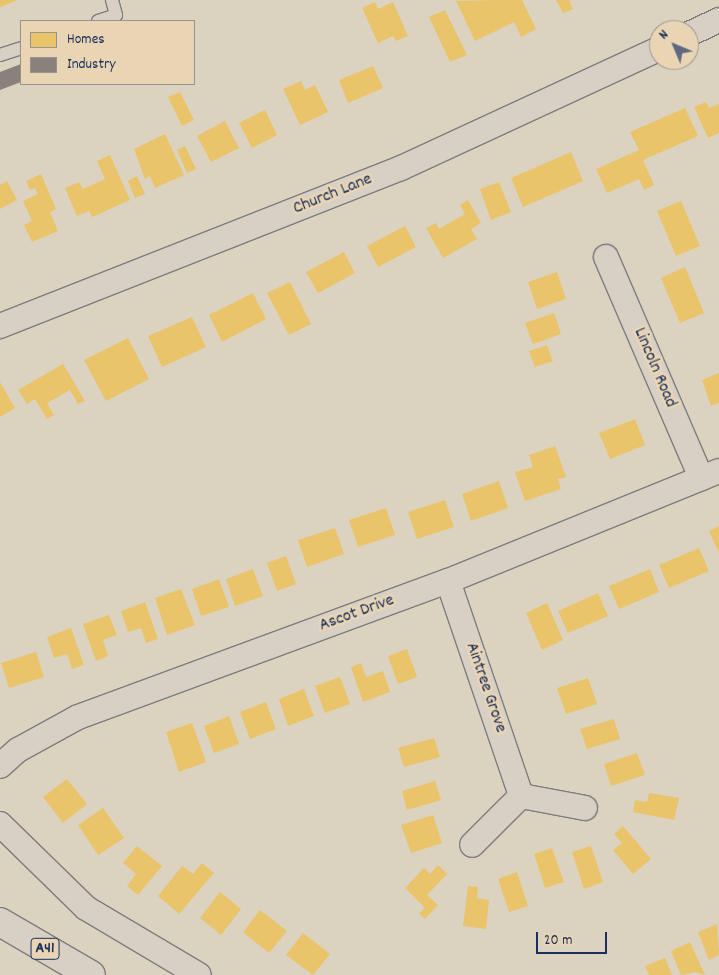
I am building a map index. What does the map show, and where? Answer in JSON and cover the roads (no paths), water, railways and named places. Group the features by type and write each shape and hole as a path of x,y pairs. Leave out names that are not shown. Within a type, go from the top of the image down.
{"main road":[{"name":"A41","path":"0,922 91,975"}],"street":[{"path":"699,29 719,20"},
{"name":"Church Lane","path":"0,326 401,168 649,54"},
{"name":"Lincoln Road","path":"606,257 710,475"},
{"name":"Ascot Drive","path":"0,766 18,750 78,717 448,581 710,475"},
{"name":"Aintree Grove","path":"448,581 521,796"},
{"path":"472,845 521,796 586,808"},
{"path":"0,824 86,908 200,975"}],"lane":[{"path":"101,20 116,15 112,0"},
{"path":"0,55 20,48"}]}
